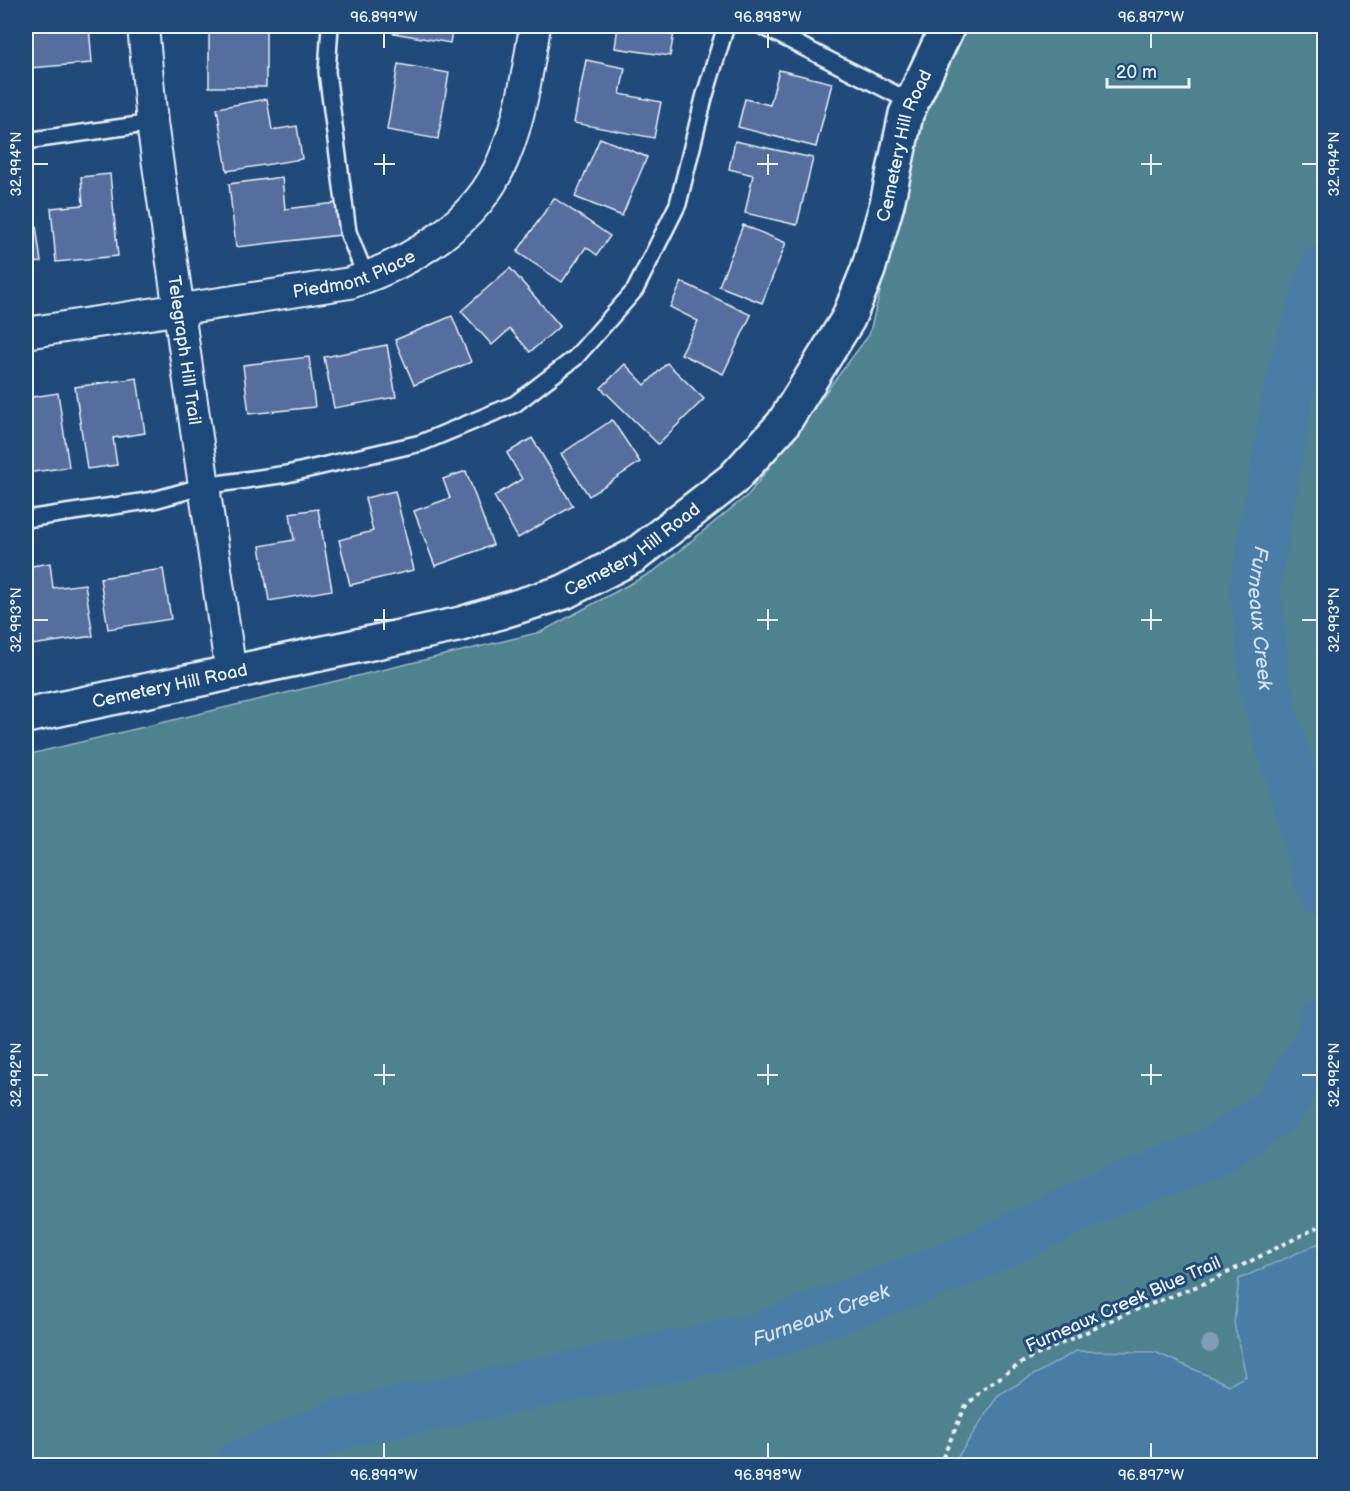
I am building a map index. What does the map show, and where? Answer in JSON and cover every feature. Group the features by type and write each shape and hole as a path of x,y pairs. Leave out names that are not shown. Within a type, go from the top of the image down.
{"street":[{"name":"Telegraph Hill Trail","path":"143,26 152,123 181,311 231,674"},
{"name":"Piedmont Place","path":"26,333 181,311 350,283 388,270 434,242 461,220 491,184 503,160 516,119 535,26"},
{"name":"Cemetery Hill Road","path":"26,716 461,624 564,592 634,556 733,479 783,424 848,319 868,270 888,204 906,114 948,26"}],"lane":[{"path":"330,26 327,72 348,232 366,277"},
{"path":"26,519 154,500 204,486 287,474 421,443 515,404 575,358 635,290 678,204 704,98 726,26"},
{"path":"762,26 911,102"},
{"path":"26,141 152,123"}],"path":[{"name":"Furneaux Creek Blue Trail","path":"939,1466 965,1407 983,1389 1026,1360 1125,1314 1213,1280 1324,1224"}],"green space":[{"path":"969,26 1324,26 1324,1465 26,1465 26,755 541,632 654,571 749,494 869,335 932,88"}],"water":[{"path":"1324,1241 1324,1465 957,1465 957,1458 998,1395 1076,1351 1155,1352 1229,1385 1246,1376 1234,1323 1239,1279"}],"building":[{"path":"26,26 89,26 92,63 29,68"},
{"path":"209,26 266,26 266,87 209,87"},
{"path":"394,26 453,26 450,43 393,33"},
{"path":"618,26 675,26 670,56 615,48"},
{"path":"586,60 625,68 620,94 661,102 654,138 574,123"},
{"path":"398,64 449,73 438,139 387,130"},
{"path":"779,70 832,83 816,147 738,127 745,99 770,105"},
{"path":"267,99 272,130 297,126 302,159 227,171 217,108"},
{"path":"600,138 647,157 622,216 575,197"},
{"path":"735,141 813,158 797,225 745,213 753,175 729,169"},
{"path":"110,174 118,256 56,262 51,208 83,205 81,177"},
{"path":"282,177 285,209 336,203 340,235 236,247 229,184"},
{"path":"30,182 41,262 26,264 26,183"},
{"path":"554,198 610,236 597,255 586,247 562,282 517,252"},
{"path":"743,225 786,243 762,303 719,286"},
{"path":"510,268 560,326 530,352 510,329 492,345 461,311"},
{"path":"682,282 751,315 723,374 681,354 698,321 670,307"},
{"path":"452,316 471,362 414,385 395,340"},
{"path":"387,345 396,397 334,408 324,357"},
{"path":"309,357 315,407 249,414 243,365"},
{"path":"667,363 704,399 658,444 601,388 625,364 645,385"},
{"path":"137,378 145,433 113,438 117,465 87,469 75,387"},
{"path":"58,393 69,467 26,473 26,398"},
{"path":"612,420 640,462 589,496 561,454"},
{"path":"532,438 573,506 518,538 494,496 522,479 507,453"},
{"path":"466,471 493,545 435,566 414,511 450,498 443,479"},
{"path":"395,491 414,570 350,585 339,540 373,531 365,498"},
{"path":"318,509 332,590 269,601 260,546 294,540 290,513"},
{"path":"50,563 53,588 85,584 93,636 32,645 26,601 26,567"},
{"path":"163,569 171,619 108,629 100,578"}],"waterway":[{"name":"Furneaux Creek","path":"1324,269 1292,375 1255,587 1266,691 1324,893"},
{"name":"Furneaux Creek","path":"238,1466 344,1423 759,1338 965,1261 1114,1190 1206,1156 1277,1110 1322,1038 1324,1020"}]}
